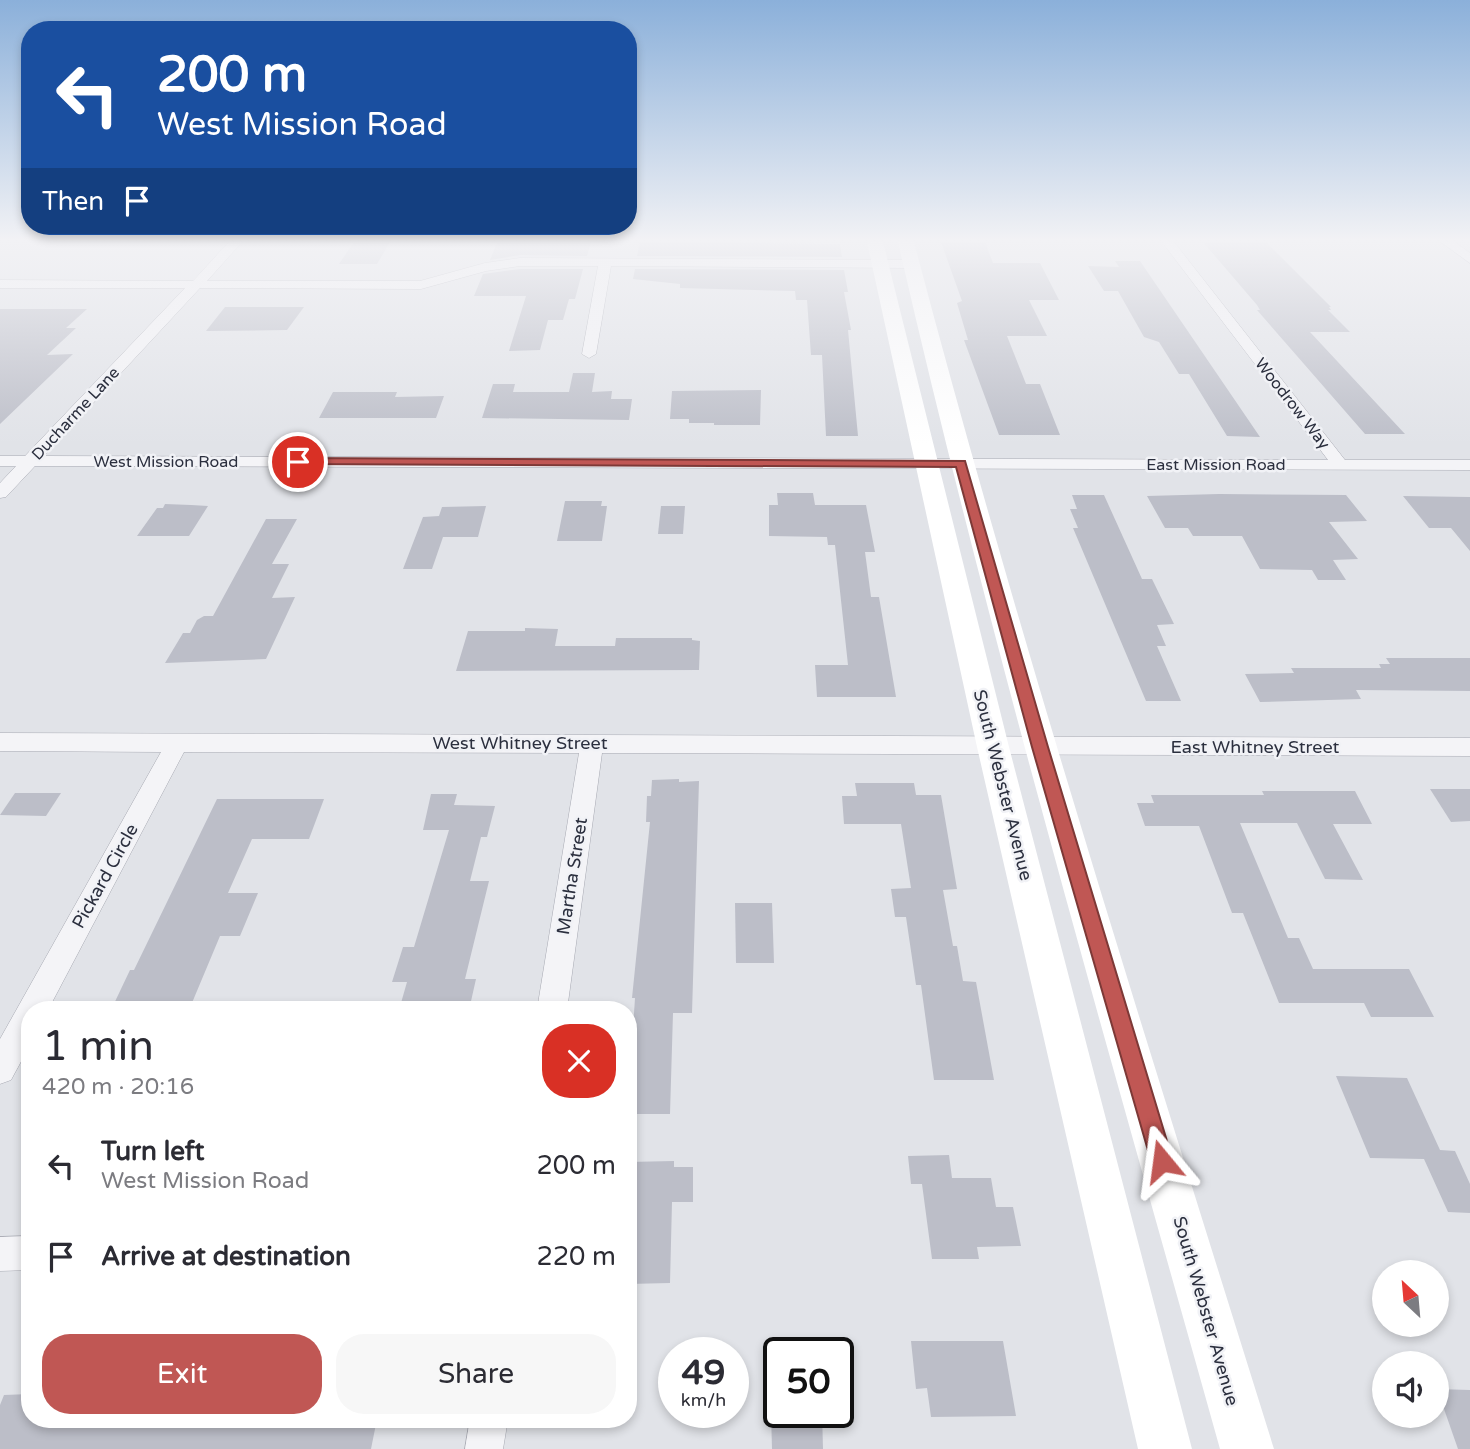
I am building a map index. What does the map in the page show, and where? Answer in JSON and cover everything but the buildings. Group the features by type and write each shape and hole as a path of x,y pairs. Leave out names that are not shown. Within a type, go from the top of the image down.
{"main road":[{"name":"South Webster Avenue","path":"902,310 926,463 1165,1449"},
{"name":"South Webster Avenue","path":"911,310 961,464 1040,747 1247,1449"}],"street":[{"name":"Ducharme Lane","path":"0,493 173,310"},
{"path":"589,354 597,310"},
{"name":"Woodrow Way","path":"1220,310 1340,464"},
{"name":"West Mission Road","path":"0,461 961,464"},
{"name":"East Mission Road","path":"961,464 1470,465"},
{"name":"West Whitney Street","path":"0,742 1040,747"},
{"name":"Pickard Circle","path":"37,1001 178,742"},
{"name":"Martha Street","path":"553,1001 592,743"},
{"name":"East Whitney Street","path":"1040,747 1470,747"},
{"path":"0,1069 21,1031"},
{"path":"0,1254 21,1253"},
{"path":"484,1449 488,1428"}],"route":[{"path":"298,462 961,464 1040,747 1162,1161"}]}
